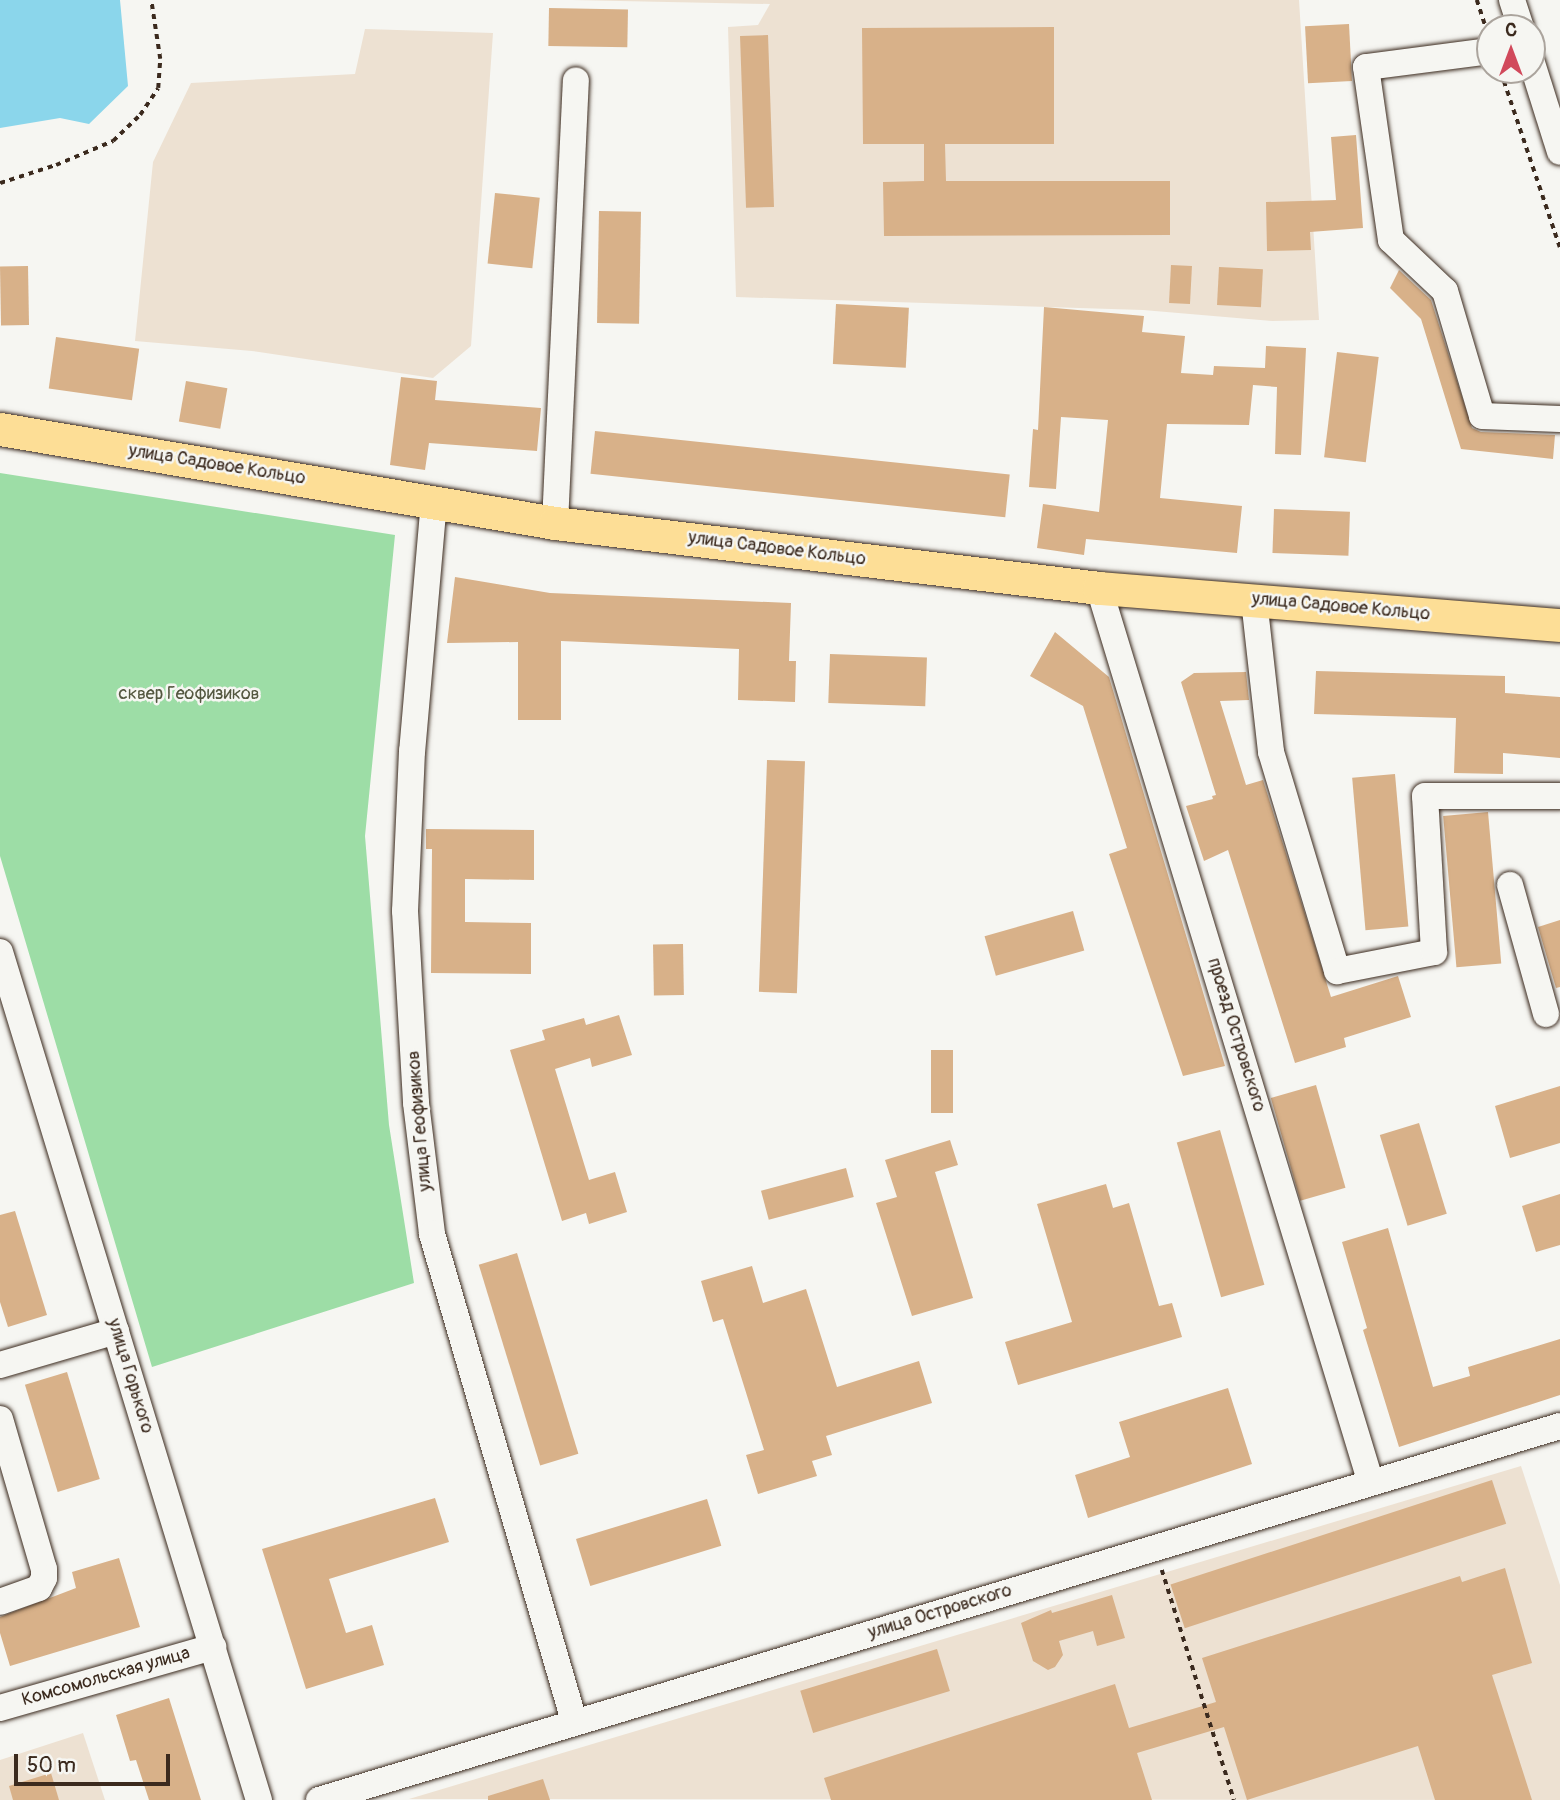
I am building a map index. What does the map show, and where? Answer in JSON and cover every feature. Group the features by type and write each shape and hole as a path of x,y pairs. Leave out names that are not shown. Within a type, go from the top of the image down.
{"main road":[{"name":"улица Садовое Кольцо","path":"0,429 555,523 1099,588 1560,625"}],"street":[{"path":"1476,43 1366,67 1391,240 1445,291 1482,416 1560,419"},
{"path":"555,523 576,80"},
{"path":"1539,84 1560,152"},
{"name":"улица Геофизиков","path":"434,501 412,751 405,911 419,1129 432,1234 574,1721"},
{"name":"проезд Островского","path":"1099,588 1371,1483"},
{"path":"1254,600 1270,752 1338,971 1434,952 1425,796 1560,796"},
{"path":"1510,885 1546,1014"},
{"name":"улица Горького","path":"0,952 8,1007 116,1331 260,1800"},
{"path":"0,1365 116,1331"},
{"path":"0,1419 44,1569 44,1578 39,1588 30,1593 0,1602"},
{"name":"улица Островского","path":"319,1800 1560,1426"},
{"name":"Комсомольская улица","path":"0,1708 213,1647"}],"path":[{"path":"0,183 56,165 113,141 140,115 158,88 159,78 160,59 151,0"},
{"path":"1505,84 1560,247"},
{"path":"1155,1548 1234,1800"}],"shaded area":[{"path":"572,0 1299,0 1319,320 1272,321 1143,310 736,297 728,27 758,25 770,4"},
{"path":"365,29 493,33 471,346 433,378 252,351 135,341 153,162 191,83 355,74"},
{"path":"1521,1466 1560,1585 1560,1800 409,1799"},
{"path":"83,1733 105,1800 0,1800 0,1760"}],"green space":[{"name":"cквер Геофизиков","path":"0,473 395,535 365,836 389,1125 414,1283 152,1367 0,856"}],"water":[{"path":"0,0 120,0 128,86 89,124 60,118 0,128"}],"building":[{"path":"549,8 628,9 627,47 548,46"},
{"path":"1349,24 1352,81 1308,83 1305,26"},
{"path":"1054,27 1054,144 945,144 946,181 1170,181 1170,235 884,236 883,182 924,181 924,144 863,144 862,28"},
{"path":"768,35 774,207 746,208 740,36"},
{"path":"1356,135 1363,228 1310,232 1311,250 1267,251 1266,202 1336,200 1331,137"},
{"path":"495,193 540,198 532,268 488,264"},
{"path":"599,211 641,212 639,324 597,323"},
{"path":"1171,265 1192,266 1190,304 1169,303"},
{"path":"0,266 28,266 29,325 1,325"},
{"path":"1219,267 1263,269 1261,307 1217,305"},
{"path":"1399,270 1431,300 1472,428 1481,432 1555,435 1553,459 1461,449 1421,319 1390,288"},
{"path":"836,304 909,308 906,368 833,364"},
{"path":"1044,307 1144,316 1142,332 1185,336 1181,373 1213,375 1214,366 1265,368 1266,346 1306,348 1301,455 1275,454 1277,387 1253,385 1249,425 1167,424 1160,498 1242,506 1237,553 1086,539 1084,555 1037,548 1043,504 1099,512 1108,420 1061,417 1056,489 1029,487 1033,429 1038,430"},
{"path":"56,337 139,349 132,400 49,388"},
{"path":"1337,352 1379,357 1366,462 1324,457"},
{"path":"401,377 437,381 435,400 541,408 537,451 429,443 425,470 390,465"},
{"path":"186,381 227,388 220,429 179,421"},
{"path":"595,431 1010,475 1005,517 591,474"},
{"path":"1274,509 1350,512 1348,556 1272,553"},
{"path":"455,577 550,593 791,603 789,661 796,661 795,702 738,700 739,649 561,641 561,720 518,720 518,642 447,643"},
{"path":"1055,632 1109,677 1225,1066 1183,1076 1109,854 1127,848 1083,706 1030,676"},
{"path":"830,654 927,657 925,706 828,703"},
{"path":"1316,671 1505,676 1505,693 1560,697 1560,758 1503,753 1503,774 1454,773 1456,718 1314,714"},
{"path":"1246,672 1249,700 1220,701 1246,785 1263,780 1331,997 1398,976 1411,1017 1344,1038 1346,1047 1295,1063 1228,850 1204,861 1186,806 1213,799 1212,796 1216,795 1181,682 1194,673"},
{"path":"767,760 805,761 797,993 759,992"},
{"path":"1395,774 1408,926 1365,930 1352,778"},
{"path":"1488,812 1501,963 1456,967 1443,816"},
{"path":"426,829 534,830 534,880 465,879 465,922 531,923 531,974 431,973 432,849 426,849"},
{"path":"1073,911 1084,950 996,976 985,936"},
{"path":"1560,920 1560,987 1556,988 1538,927"},
{"path":"683,944 684,995 654,996 653,945"},
{"path":"619,1015 632,1055 592,1067 590,1058 555,1069 589,1180 615,1172 627,1212 589,1224 586,1213 562,1221 510,1050 545,1040 542,1030 584,1018 586,1025"},
{"path":"931,1050 953,1050 953,1113 931,1113"},
{"path":"1316,1085 1345,1188 1300,1201 1271,1098"},
{"path":"1560,1086 1560,1143 1510,1158 1495,1106"},
{"path":"1419,1123 1447,1214 1408,1226 1380,1135"},
{"path":"1220,1130 1264,1285 1221,1297 1177,1142"},
{"path":"950,1140 958,1165 935,1172 973,1298 912,1316 876,1203 897,1197 885,1160"},
{"path":"846,1168 854,1197 769,1220 761,1191"},
{"path":"1106,1184 1113,1208 1129,1203 1159,1306 1172,1303 1182,1337 1018,1385 1005,1342 1072,1322 1037,1204"},
{"path":"1560,1194 1560,1245 1536,1252 1522,1206"},
{"path":"15,1211 47,1315 8,1327 0,1302 0,1215"},
{"path":"1388,1228 1433,1387 1470,1376 1468,1367 1560,1339 1560,1395 1399,1447 1363,1330 1367,1328 1342,1242"},
{"path":"517,1253 578,1454 540,1466 479,1265"},
{"path":"752,1266 763,1303 806,1289 837,1387 919,1361 932,1403 826,1436 832,1455 812,1461 817,1476 758,1494 746,1455 764,1450 723,1319 713,1322 701,1281"},
{"path":"67,1372 100,1479 58,1492 25,1385"},
{"path":"1228,1388 1252,1464 1088,1518 1075,1475 1130,1457 1119,1422"},
{"path":"1492,1480 1506,1524 1185,1628 1171,1584"},
{"path":"435,1498 449,1542 329,1579 346,1633 372,1625 384,1665 306,1689 262,1549"},
{"path":"707,1499 721,1546 590,1586 576,1539"},
{"path":"119,1558 140,1627 10,1666 0,1633 0,1617 76,1588 72,1572"},
{"path":"1505,1568 1532,1663 1492,1675 1532,1800 1435,1800 1418,1746 1247,1800 1224,1727 1137,1753 1152,1800 831,1800 824,1778 1115,1684 1129,1728 1216,1702 1202,1658 1460,1576 1462,1582"},
{"path":"1112,1595 1125,1638 1097,1646 1093,1631 1059,1641 1063,1655 1055,1667 1048,1670 1033,1661 1021,1623 1051,1610 1052,1613"},
{"path":"937,1649 950,1691 813,1733 800,1691"},
{"path":"169,1698 201,1800 149,1800 136,1760 130,1761 116,1715"},
{"path":"51,1773 59,1800 13,1800 9,1786"},
{"path":"543,1779 550,1800 488,1800 488,1796"}]}
